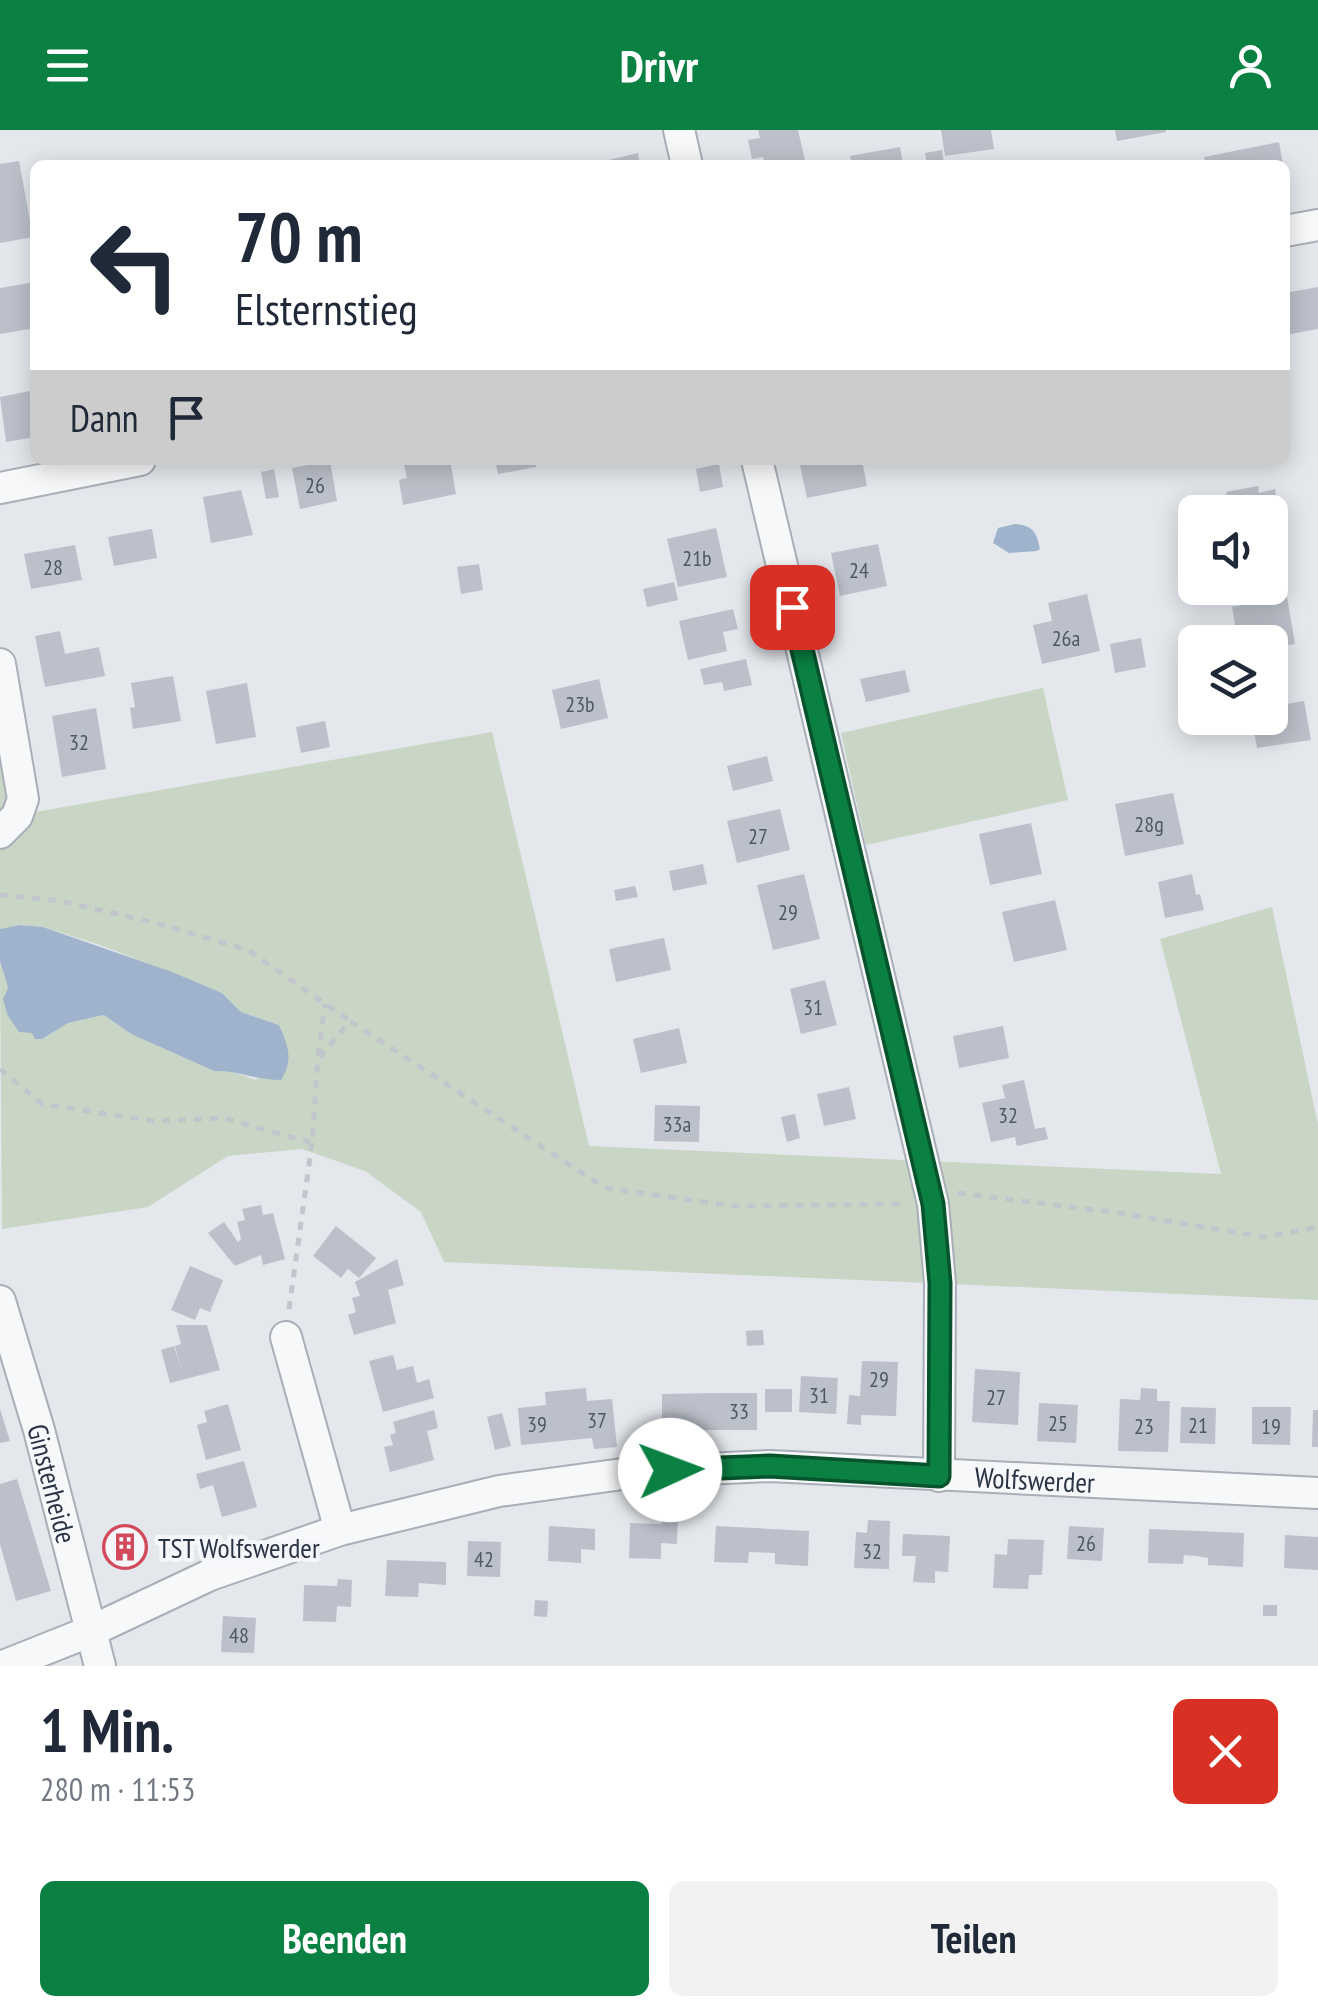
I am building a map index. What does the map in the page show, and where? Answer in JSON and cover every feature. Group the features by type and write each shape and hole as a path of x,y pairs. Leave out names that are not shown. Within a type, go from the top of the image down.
{"street":[{"path":"679,130 686,160"},
{"path":"1290,230 1318,224"},
{"path":"0,488 115,465"},
{"path":"758,465 932,1197 940,1283 939,1476"},
{"path":"0,664 23,799 17,816 0,833"},
{"name":"Ginsterheide","path":"0,1301 44,1448 100,1666"},
{"path":"286,1336 340,1530"},
{"name":"Wolfswerder","path":"3,1666 91,1631 210,1575 340,1530 498,1490 637,1472 770,1466 1318,1494"}],"path":[{"path":"0,896 60,900 248,950 606,1188 733,1206 932,1197 1081,1208 1265,1237 1318,1226"},
{"path":"286,1336 312,1144 325,1004"},
{"path":"318,1058 350,1021"},
{"path":"0,1069 42,1104 154,1121 224,1118 312,1144"}],"green space":[{"path":"0,664 18,815 492,732 589,1146 1221,1174 1160,939 1272,907 1318,1125 1318,1300 444,1262 421,1212 365,1171 302,1149 228,1156 148,1207 2,1229 0,961 20,1015 42,1039 68,1023 104,1015 131,1034 214,1071 227,1070 256,1080 279,1025 241,1012 222,993 103,946 43,927 20,925 0,929"},
{"path":"1043,688 1068,800 866,845 841,733"}],"water":[{"path":"1015,524 1033,530 1040,549 1009,553 993,543 998,528"},
{"path":"20,925 43,927 172,972 222,993 241,1012 279,1025 288,1052 281,1080 214,1071 131,1034 104,1015 68,1023 42,1039 19,1032 3,999 8,988 0,961 0,929"}],"building":[{"path":"758,130 798,130 805,160 752,159 748,140 760,138"},
{"path":"941,130 991,130 994,149 945,156"},
{"path":"1115,130 1166,130 1166,132 1117,141"},
{"path":"1279,142 1282,160 1205,160 1204,157"},
{"path":"900,147 902,160 851,160 850,156"},
{"path":"942,150 943,160 926,160 925,153"},
{"path":"638,153 639,160 609,160"},
{"path":"19,161 30,238 0,243 0,164"},
{"path":"30,283 30,329 0,334 0,288"},
{"path":"1318,287 1318,329 1290,334 1290,292"},
{"path":"30,391 30,438 6,442 0,397"},
{"path":"331,465 337,501 300,509 292,468"},
{"path":"404,465 451,465 456,494 403,505 399,480 407,478"},
{"path":"496,465 536,465 536,467 498,474"},
{"path":"719,465 723,487 700,492 696,469"},
{"path":"800,465 863,465 867,486 807,498"},
{"path":"274,469 279,497 266,499 261,472"},
{"path":"1258,486 1259,493 1275,489 1276,495 1227,495 1226,492"},
{"path":"241,490 253,535 211,543 203,497"},
{"path":"716,528 727,577 678,587 667,539"},
{"path":"152,529 157,558 114,566 108,537"},
{"path":"878,544 887,586 840,596 831,553"},
{"path":"75,545 82,580 31,589 24,554"},
{"path":"479,564 483,590 461,594 457,567"},
{"path":"674,582 678,600 647,607 643,589"},
{"path":"1087,594 1100,651 1042,664 1033,625 1052,621 1048,603"},
{"path":"1288,603 1295,644 1288,645 1288,625 1235,625 1232,607"},
{"path":"733,609 738,629 723,632 727,651 688,660 679,621"},
{"path":"60,631 65,654 99,647 105,676 45,687 35,636"},
{"path":"1141,638 1146,667 1115,673 1110,644"},
{"path":"746,659 752,685 724,691 722,682 704,685 700,669"},
{"path":"905,670 910,692 866,702 860,679"},
{"path":"173,676 181,721 133,729 131,683"},
{"path":"599,679 608,718 561,729 552,690"},
{"path":"247,683 256,737 216,744 206,691"},
{"path":"1304,701 1311,740 1257,748 1255,735 1288,735 1288,704"},
{"path":"96,708 106,769 62,777 52,716"},
{"path":"325,721 330,747 301,753 296,727"},
{"path":"767,756 773,781 733,791 727,766"},
{"path":"1173,793 1184,844 1125,856 1115,804"},
{"path":"780,809 790,850 737,863 727,821"},
{"path":"1031,823 1042,874 990,885 979,834"},
{"path":"703,864 707,884 673,891 669,871"},
{"path":"804,874 820,939 773,950 757,885"},
{"path":"1192,874 1204,910 1165,918 1158,882"},
{"path":"635,886 638,897 616,901 614,890"},
{"path":"1055,900 1067,950 1014,962 1002,912"},
{"path":"664,938 671,970 616,982 609,949"},
{"path":"825,980 837,1025 801,1034 790,989"},
{"path":"1003,1026 1009,1058 959,1068 953,1036"},
{"path":"679,1028 687,1063 641,1073 633,1039"},
{"path":"1024,1080 1035,1129 1045,1127 1048,1139 1017,1146 1015,1137 991,1142 982,1103 1005,1098 1002,1085"},
{"path":"849,1087 856,1119 824,1126 817,1094"},
{"path":"655,1105 700,1106 699,1142 654,1141"},
{"path":"795,1114 800,1138 787,1142 781,1117"},
{"path":"261,1205 263,1215 273,1213 285,1259 263,1265 261,1255 235,1266 208,1233 224,1222 238,1242 241,1239 237,1222 245,1220 242,1209"},
{"path":"336,1226 376,1258 359,1278 348,1269 341,1278 313,1256"},
{"path":"397,1259 404,1285 388,1290 396,1323 354,1335 348,1315 356,1312 352,1298 360,1296 355,1282"},
{"path":"190,1266 223,1280 210,1312 200,1308 195,1320 171,1310"},
{"path":"176,1325 207,1325 220,1370 170,1383 161,1350 174,1346 183,1373 175,1346 181,1344"},
{"path":"763,1330 764,1345 747,1346 746,1331"},
{"path":"393,1355 397,1370 413,1366 417,1383 429,1379 434,1398 383,1412 369,1361"},
{"path":"862,1361 898,1362 896,1416 861,1415 861,1425 847,1424 849,1395 860,1396"},
{"path":"975,1369 1020,1372 1018,1425 972,1422"},
{"path":"801,1376 838,1378 836,1414 799,1412"},
{"path":"586,1388 587,1401 612,1399 617,1447 594,1449 592,1438 521,1445 518,1408 546,1405 545,1392"},
{"path":"1141,1388 1157,1389 1157,1401 1170,1401 1168,1452 1118,1451 1120,1399 1140,1400"},
{"path":"765,1389 792,1389 792,1412 765,1412"},
{"path":"757,1393 757,1430 662,1430 662,1394"},
{"path":"1039,1403 1078,1405 1076,1443 1037,1441"},
{"path":"228,1404 241,1450 206,1460 197,1425 207,1422 204,1411"},
{"path":"1181,1407 1216,1408 1215,1444 1180,1443"},
{"path":"1252,1407 1291,1407 1290,1445 1252,1444"},
{"path":"0,1409 10,1441 0,1443"},
{"path":"434,1410 438,1428 427,1431 434,1460 390,1472 384,1447 393,1445 393,1422"},
{"path":"1313,1410 1318,1410 1318,1447 1312,1447"},
{"path":"502,1413 511,1446 495,1450 487,1417"},
{"path":"244,1461 257,1507 222,1517 213,1485 200,1489 196,1474"},
{"path":"17,1479 51,1591 16,1601 0,1544 0,1484"},
{"path":"662,1516 678,1516 677,1544 661,1543 661,1559 629,1558 630,1523 662,1524"},
{"path":"868,1520 890,1521 889,1569 854,1568 856,1532 867,1533"},
{"path":"549,1526 595,1529 595,1550 581,1549 581,1563 548,1561"},
{"path":"716,1526 809,1531 808,1566 775,1564 775,1553 749,1552 748,1563 714,1562"},
{"path":"1069,1526 1104,1528 1102,1561 1067,1559"},
{"path":"1149,1529 1244,1533 1243,1567 1208,1565 1208,1558 1184,1555 1183,1564 1148,1563"},
{"name":"TST Wolfswerder","path":"130,1533 138,1554 120,1561 112,1540"},
{"path":"903,1534 950,1536 948,1572 935,1571 935,1583 913,1582 916,1556 902,1556"},
{"path":"1285,1535 1318,1537 1318,1570 1284,1568"},
{"path":"1008,1539 1044,1540 1042,1575 1029,1575 1028,1589 993,1588 995,1554 1007,1555"},
{"path":"468,1541 501,1542 500,1577 467,1576"},
{"path":"387,1560 446,1562 446,1585 419,1583 418,1597 385,1596"},
{"path":"338,1579 352,1580 351,1607 337,1606 336,1622 303,1621 304,1585 337,1586"},
{"path":"535,1600 548,1601 547,1617 534,1616"},
{"path":"1263,1605 1277,1605 1277,1616 1263,1616"},
{"path":"223,1616 256,1618 254,1653 221,1652"}],"place":[{"name":"TST Wolfswerder","path":"125,1547"}],"route":[{"path":"670,1470 770,1466 939,1476 940,1283 933,1204 792,607"}]}
